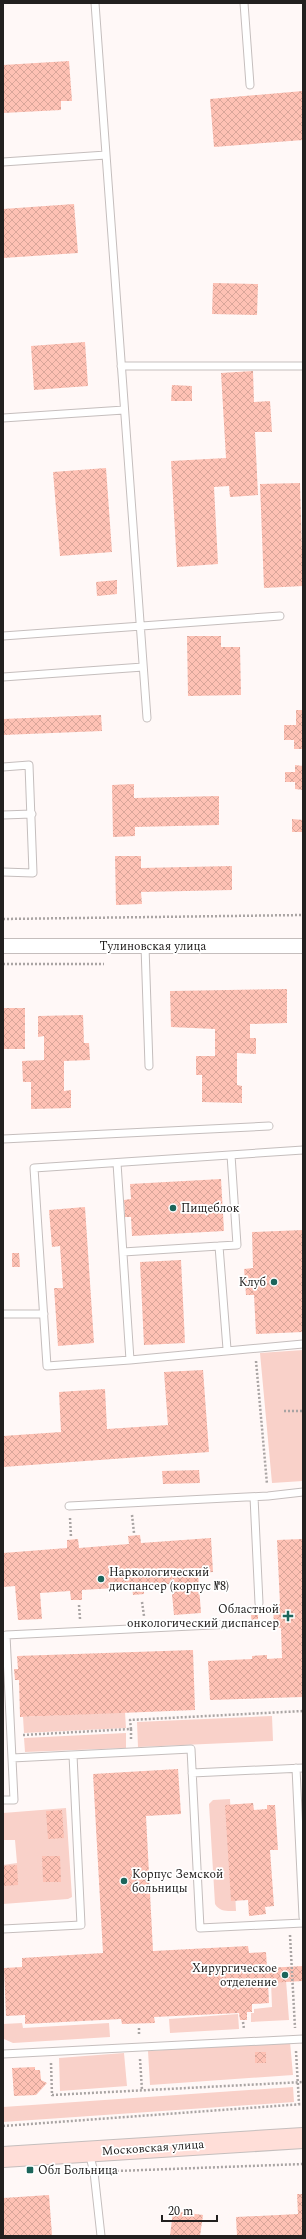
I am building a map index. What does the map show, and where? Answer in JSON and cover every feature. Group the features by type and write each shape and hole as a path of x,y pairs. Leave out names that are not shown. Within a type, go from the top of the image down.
{"main road":[{"name":"Московская улица","path":"3,2157 303,2138"}],"street":[{"name":"Тулиновская улица","path":"3,946 303,946"}],"lane":[{"path":"95,3 147,718"},
{"path":"244,3 250,85"},
{"path":"3,162 106,155"},
{"path":"121,366 303,366"},
{"path":"3,418 124,410"},
{"path":"3,636 280,616"},
{"path":"3,677 143,668"},
{"path":"3,767 29,765 33,873 3,872"},
{"path":"3,815 32,814"},
{"path":"145,946 149,1066"},
{"path":"3,1139 269,1126"},
{"path":"303,1150 34,1168 47,1366 303,1344"},
{"path":"123,1252 237,1244 231,1155"},
{"path":"117,1163 130,1360"},
{"path":"219,1246 227,1350"},
{"path":"3,1314 44,1314"},
{"path":"69,1506 254,1497 303,1492"},
{"path":"254,1497 260,1603"},
{"path":"3,1800 14,1800 6,1676 6,1635 232,1624"},
{"path":"12,1758 191,1749 200,1928 303,1923"},
{"path":"3,1929 81,1925 73,1755"},
{"path":"192,1773 299,1768 303,1917"},
{"path":"3,2054 303,2039"},
{"path":"89,2152 94,2172 101,2236"}],"path":[{"path":"3,919 303,915"},
{"path":"254,1348 268,1496"},
{"path":"284,1411 303,1411"},
{"path":"131,1503 134,1533"},
{"path":"69,1506 71,1538"},
{"path":"11,1736 131,1729 130,1720 303,1711"},
{"path":"290,1924 295,2014"},
{"path":"296,2046 299,2104"},
{"path":"50,2052 52,2095 303,2082"},
{"path":"140,2055 142,2090"},
{"path":"3,2126 303,2104"},
{"path":"94,2172 303,2164"}],"shaded area":[{"path":"303,1350 303,1481 272,1483 260,1353"},
{"path":"125,1712 126,1728 24,1733 23,1717"},
{"path":"272,1716 273,1741 138,1747 137,1722"},
{"path":"126,1733 126,1748 25,1752 24,1738"},
{"path":"230,1799 236,1911 221,1910 215,1904 209,1804 213,1800"},
{"path":"66,1808 72,1897 68,1899 3,1904 3,1865 17,1863 15,1840 3,1840 3,1813"},
{"path":"286,1980 289,2020 251,2022 251,2013 254,2013 254,2009 272,2007 271,1982"},
{"path":"238,2014 239,2029 170,2033 169,2019"},
{"path":"22,2023 23,2028 109,2023 110,2037 13,2043 4,2039 3,2024"},
{"path":"290,2042 293,2075 150,2085 148,2051","holes":["266,2052 266,2063 256,2063 255,2053"]},
{"path":"124,2053 127,2086 60,2091 59,2058"},
{"path":"293,2087 294,2102 3,2122 3,2107"}],"building":[{"path":"69,61 72,101 61,101 61,110 3,113 3,65"},
{"path":"303,91 303,140 214,147 210,99"},
{"path":"74,204 78,253 3,258 3,209"},
{"path":"213,283 258,284 257,315 212,314"},
{"path":"85,342 88,386 34,390 31,346"},
{"path":"253,371 254,402 270,401 272,432 255,432 258,495 230,497 229,486 214,487 218,564 177,567 171,461 226,458 221,373"},
{"path":"172,385 192,386 192,401 171,401"},
{"path":"106,468 112,552 60,556 53,472"},
{"path":"300,483 303,586 264,588 260,484"},
{"path":"117,580 117,594 97,596 96,582"},
{"path":"187,636 221,636 221,647 240,647 241,695 188,696"},
{"path":"296,710 303,710 303,749 294,749 294,740 284,740 284,725 296,725"},
{"path":"101,715 102,731 3,735 3,719"},
{"path":"295,765 303,766 303,790 295,789 295,782 285,782 285,772 295,772"},
{"path":"134,784 134,798 219,796 219,825 135,827 135,836 113,837 112,785"},
{"path":"292,819 303,820 303,832 292,832"},
{"path":"115,856 141,856 141,868 232,866 232,890 141,892 142,904 116,905"},
{"path":"287,989 287,1023 250,1024 250,1038 256,1038 256,1054 237,1053 237,1085 242,1086 242,1103 202,1102 202,1075 196,1075 196,1056 215,1056 215,1029 171,1027 170,991"},
{"path":"3,1008 25,1008 25,1049 3,1049"},
{"path":"83,1015 84,1043 89,1043 90,1060 64,1061 64,1091 71,1090 71,1108 31,1109 31,1082 23,1082 22,1061 44,1060 44,1036 38,1037 38,1016"},
{"name":"Пищеблок","path":"221,1179 224,1231 132,1236 131,1217 125,1217 124,1200 131,1199 130,1184"},
{"path":"85,1207 94,1343 58,1346 54,1288 63,1288 60,1246 52,1247 49,1210"},
{"name":"Клуб","path":"303,1230 303,1332 256,1334 254,1295 246,1295 244,1269 253,1268 252,1232"},
{"path":"12,1253 19,1253 20,1267 12,1267"},
{"path":"181,1260 185,1343 144,1345 140,1262"},
{"path":"203,1370 209,1452 3,1467 3,1436 61,1432 59,1392 105,1389 107,1429 168,1425 164,1372"},
{"path":"199,1470 200,1483 163,1484 162,1471"},
{"name":"Наркологический диспансер (корпус №8)","path":"140,1535 141,1543 211,1538 213,1572 198,1573 201,1613 174,1615 171,1584 144,1586 144,1594 133,1595 132,1587 82,1590 82,1600 71,1600 70,1591 40,1593 42,1619 18,1620 15,1586 3,1587 3,1553 67,1548 67,1540 78,1539 79,1548 129,1544 128,1536"},
{"name":"Областной онкологический диспансер","path":"303,1539 303,1697 210,1700 208,1661 252,1659 252,1656 267,1655 267,1659 282,1658 281,1628 274,1628 273,1604 280,1604 277,1540"},
{"path":"251,1615 258,1615 258,1626 252,1626"},
{"name":"Областной онкологический диспансер","path":"193,1650 195,1710 20,1717 19,1680 15,1680 14,1669 18,1669 17,1656"},
{"name":"Корпус Земской больницы","path":"178,1769 181,1814 146,1816 153,1951 248,1946 249,1953 266,1952 267,1968 303,1966 303,1981 268,1983 269,2003 252,2004 252,2012 247,2012 247,2020 240,2020 239,2013 154,2017 155,2023 122,2024 121,2019 25,2024 25,2015 6,2016 4,1968 22,1967 22,1958 103,1953 93,1774"},
{"path":"253,1803 254,1810 267,1809 267,1805 275,1805 278,1850 270,1850 274,1906 265,1907 266,1914 249,1916 248,1900 231,1901 225,1805"},
{"path":"62,1810 64,1838 48,1839 46,1811"},
{"path":"42,1856 60,1856 61,1882 43,1882"},
{"path":"17,1865 18,1885 3,1886 3,1866"},
{"path":"255,2052 266,2052 266,2063 255,2063"},
{"path":"35,2067 35,2070 40,2070 41,2080 47,2083 36,2095 14,2096 12,2068"},
{"path":"297,2194 303,2194 303,2236 237,2236 236,2217 298,2214"},
{"path":"49,2195 52,2235 3,2236 3,2198"},
{"path":"173,2211 203,2215 200,2236 170,2236"}],"place":[{"name":"Пищеблок","path":"173,1208"},
{"name":"Клуб","path":"274,1282"},
{"name":"Наркологический диспансер (корпус №8)","path":"101,1579"},
{"name":"Областной онкологический диспансер","path":"288,1616"},
{"name":"Корпус Земской больницы","path":"124,1881"},
{"name":"Хирургическое отделение","path":"285,1975"},
{"name":"Обл Больница","path":"30,2170"}]}
